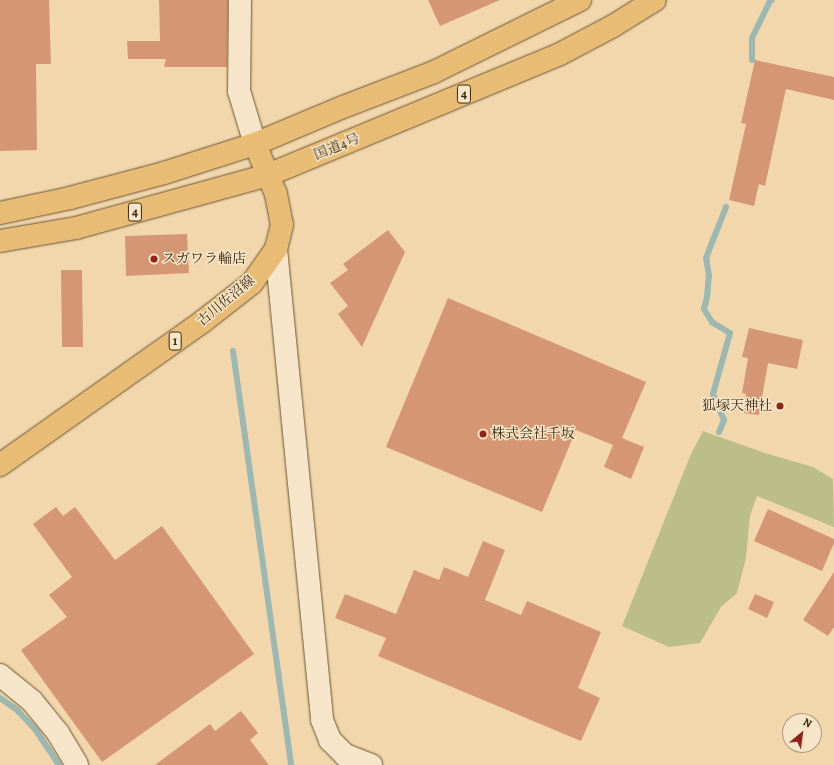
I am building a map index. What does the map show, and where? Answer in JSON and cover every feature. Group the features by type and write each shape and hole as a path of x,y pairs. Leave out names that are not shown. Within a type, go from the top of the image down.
{"main road":[{"name":"4","path":"0,213 70,198 164,173 255,144 342,107 434,72 580,0"},
{"name":"国道4号","path":"0,241 76,228 268,175 560,54 613,26 655,0"},
{"name":"古川佐沼線","path":"0,465 195,327 252,283 276,249 282,225 276,194 255,144"}],"street":[{"path":"240,0 239,91 255,144"},
{"path":"276,249 322,720 330,740 340,750 345,754 371,765"},
{"path":"0,675 32,701 58,733 77,765"}],"green space":[{"path":"703,431 765,453 813,467 833,479 834,527 757,496 750,516 746,558 737,593 721,607 700,643 669,647 622,626 691,454"}],"building":[{"path":"0,0 49,0 51,64 36,64 37,150 0,151"},
{"path":"159,0 228,0 227,67 164,67 166,59 128,59 127,41 160,41"},
{"path":"428,0 500,0 440,26"},
{"path":"755,60 834,77 834,100 786,89 765,186 759,184 754,206 729,200 746,124 741,123"},
{"path":"388,230 405,252 362,347 338,314 348,306 330,283 348,270 343,264"},
{"path":"187,234 189,273 126,276 125,236"},
{"path":"61,270 82,270 83,347 62,347"},
{"path":"448,298 646,382 622,438 644,447 631,479 604,467 613,445 576,430 542,512 386,447"},
{"path":"749,328 803,340 797,369 768,363 759,415 743,413 746,394 742,393 748,358 742,357"},
{"path":"56,507 63,516 75,507 115,560 162,526 254,654 102,762 21,650 67,617 49,595 72,577 33,524"},
{"path":"768,509 834,539 834,543 822,571 754,541"},
{"path":"483,541 505,550 485,600 521,615 527,601 601,632 578,688 600,698 581,741 378,656 386,638 335,618 345,594 396,614 414,570 439,580 444,567 468,577"},
{"path":"834,572 834,627 828,636 803,620"},
{"path":"755,594 774,602 767,618 748,609"},
{"path":"241,711 258,733 250,740 269,765 155,765 210,724 215,731"}],"waterway":[{"path":"752,60 752,38 770,1 772,0"},
{"path":"719,432 724,420 713,394 730,333 712,322 704,309 709,276 706,258 726,207"},
{"path":"233,351 291,765"},
{"path":"0,698 17,710 35,729 59,765"}],"place":[{"name":"スガワラ輪店","path":"154,259"},
{"name":"狐塚天神社","path":"780,406"},
{"name":"株式会社千坂","path":"483,434"}]}
